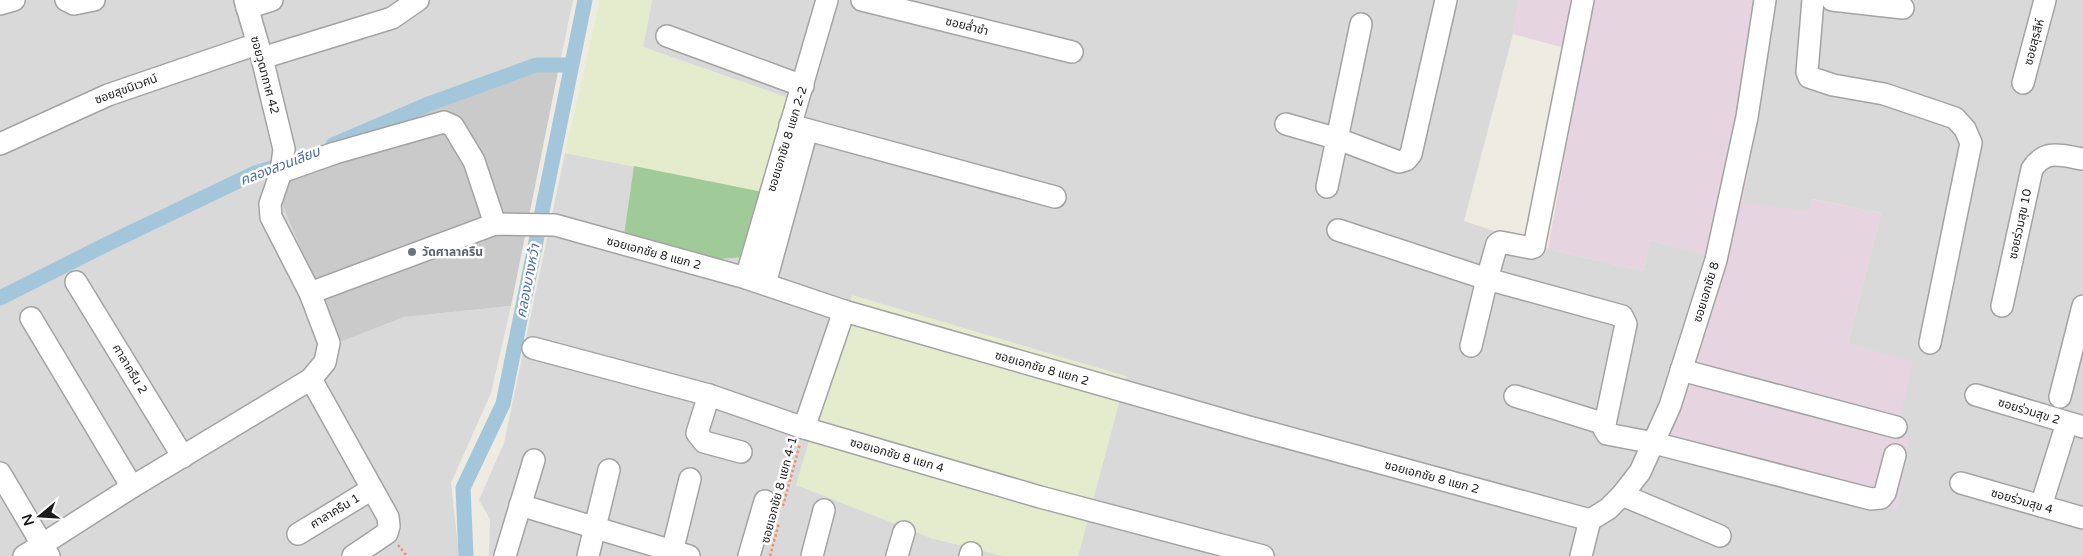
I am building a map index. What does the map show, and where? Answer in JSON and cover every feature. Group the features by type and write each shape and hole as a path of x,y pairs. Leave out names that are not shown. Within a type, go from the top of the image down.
{"street":[{"path":"0,4 14,0"},
{"path":"66,0 74,4 94,0"},
{"path":"246,4 272,0"},
{"name":"ซอยสุขนิเวศน์","path":"0,144 108,95 259,51 392,18 418,0"},
{"name":"ซอยเอกชัย 8 แยก 2-2","path":"755,281 799,127 802,86 827,0"},
{"name":"ซอยล่ำชำ","path":"862,0 1072,52"},
{"path":"1286,124 1338,139 1399,162 1406,160 1411,154 1446,0"},
{"path":"1471,346 1497,244 1503,242 1531,248 1536,244 1583,0"},
{"name":"ซอยเอกชัย 8","path":"1590,520 1608,509 1640,472 1670,406 1716,260 1747,118 1765,0"},
{"path":"1813,0 1807,72 1809,77 1833,85 1884,94 1955,118 1965,129 1970,143 1930,343"},
{"path":"1832,0 1903,8"},
{"name":"ซอยสุรสีห์","path":"2023,83 2045,0"},
{"name":"ซอยวุฒากาศ 42","path":"246,4 259,51 282,163"},
{"path":"1328,187 1361,24"},
{"path":"667,36 802,86"},
{"path":"24,556 46,550 132,488 311,379 325,362 330,343 310,293 271,216 270,204 282,163 444,122 453,126 474,162 495,224 310,293"},
{"path":"799,127 1055,196"},
{"name":"ซอยร่วมสุข 10","path":"2002,306 2032,169 2039,159 2052,154 2083,159"},
{"name":"ซอยเอกชัย 8 แยก 2","path":"495,224 555,225 755,281 844,312 1240,424 1590,520"},
{"path":"1338,230 1487,279 1622,316 1626,324 1604,429 1607,434 1654,443 1871,499 1881,498 1885,493 1895,455"},
{"name":"ศาลาครืน 2","path":"76,282 183,457"},
{"path":"2060,397 2082,311"},
{"path":"804,428 844,312"},
{"path":"31,318 132,488"},
{"name":"ซอยเอกชัย 8 แยก 4","path":"533,348 709,395 804,428 1040,497 1263,556"},
{"path":"1681,370 1896,427"},
{"path":"311,379 388,517 389,526 387,532 353,556"},
{"path":"709,395 697,433 700,439 704,442 741,452"},
{"name":"ซอยร่วมสุข 2","path":"1976,395 2075,425"},
{"path":"1515,396 1605,424"},
{"path":"2041,506 2075,425"},
{"path":"505,556 534,460"},
{"path":"588,556 609,470"},
{"path":"0,473 46,550"},
{"path":"520,505 677,554 690,479"},
{"name":"ซอยร่วมสุข 4","path":"1961,483 2083,518"},
{"name":"ศาลาครืน 1","path":"298,534 372,489"},
{"path":"1622,494 1720,536"},
{"path":"749,556 774,506"},
{"path":"812,556 824,510"},
{"path":"1581,556 1590,520"},
{"path":"897,556 904,532"}],"path":[{"name":"ซอยเอกชัย 8 แยก 4-1","path":"774,506 804,428"},
{"name":"ซอยเอกชัย 8 แยก 4-1","path":"770,556 780,519"}],"shaded area":[{"path":"0,0 573,0 559,67 537,68 431,105 291,165 340,342 404,317 511,306 491,393 451,483 459,556 0,556"},
{"path":"652,0 1519,0 1513,34 1464,221 1548,249 1643,271 1650,240 1726,260 1897,433 1848,343 1881,213 1812,199 1810,212 1742,204 1759,115 1776,0 2083,0 2083,556 1078,556 1126,376 931,538 1004,556 489,556 490,519 479,500 504,443 565,153 768,193 788,98 643,47"},
{"path":"1519,0 1776,0 1759,115 1742,203 1809,211 1811,199 1881,213 1848,343 1913,362 1897,433 1909,438 1898,510 1660,452 1725,260 1650,240 1643,271 1548,249 1583,53 1513,34"},
{"name":"วัดศาลาครืน","path":"559,67 511,306 404,317 340,342 280,199 291,165 431,105 537,68"}],"green space":[{"path":"600,0 652,0 643,47 788,98 768,193 565,153"},
{"path":"634,166 768,193 746,257 717,259 624,235"},
{"path":"852,295 1126,376 1078,556 1004,556 931,538 796,485"}],"waterway":[{"name":"คลองบางหว้า","path":"466,556 463,488 503,404 585,0"},
{"name":"คลองสวนเลียบ","path":"333,145 431,103 536,65 571,65"},
{"name":"คลองสวนเลียบ","path":"0,298 255,173 291,162"}],"place":[{"name":"วัดศาลาครืน","path":"412,252"}]}
